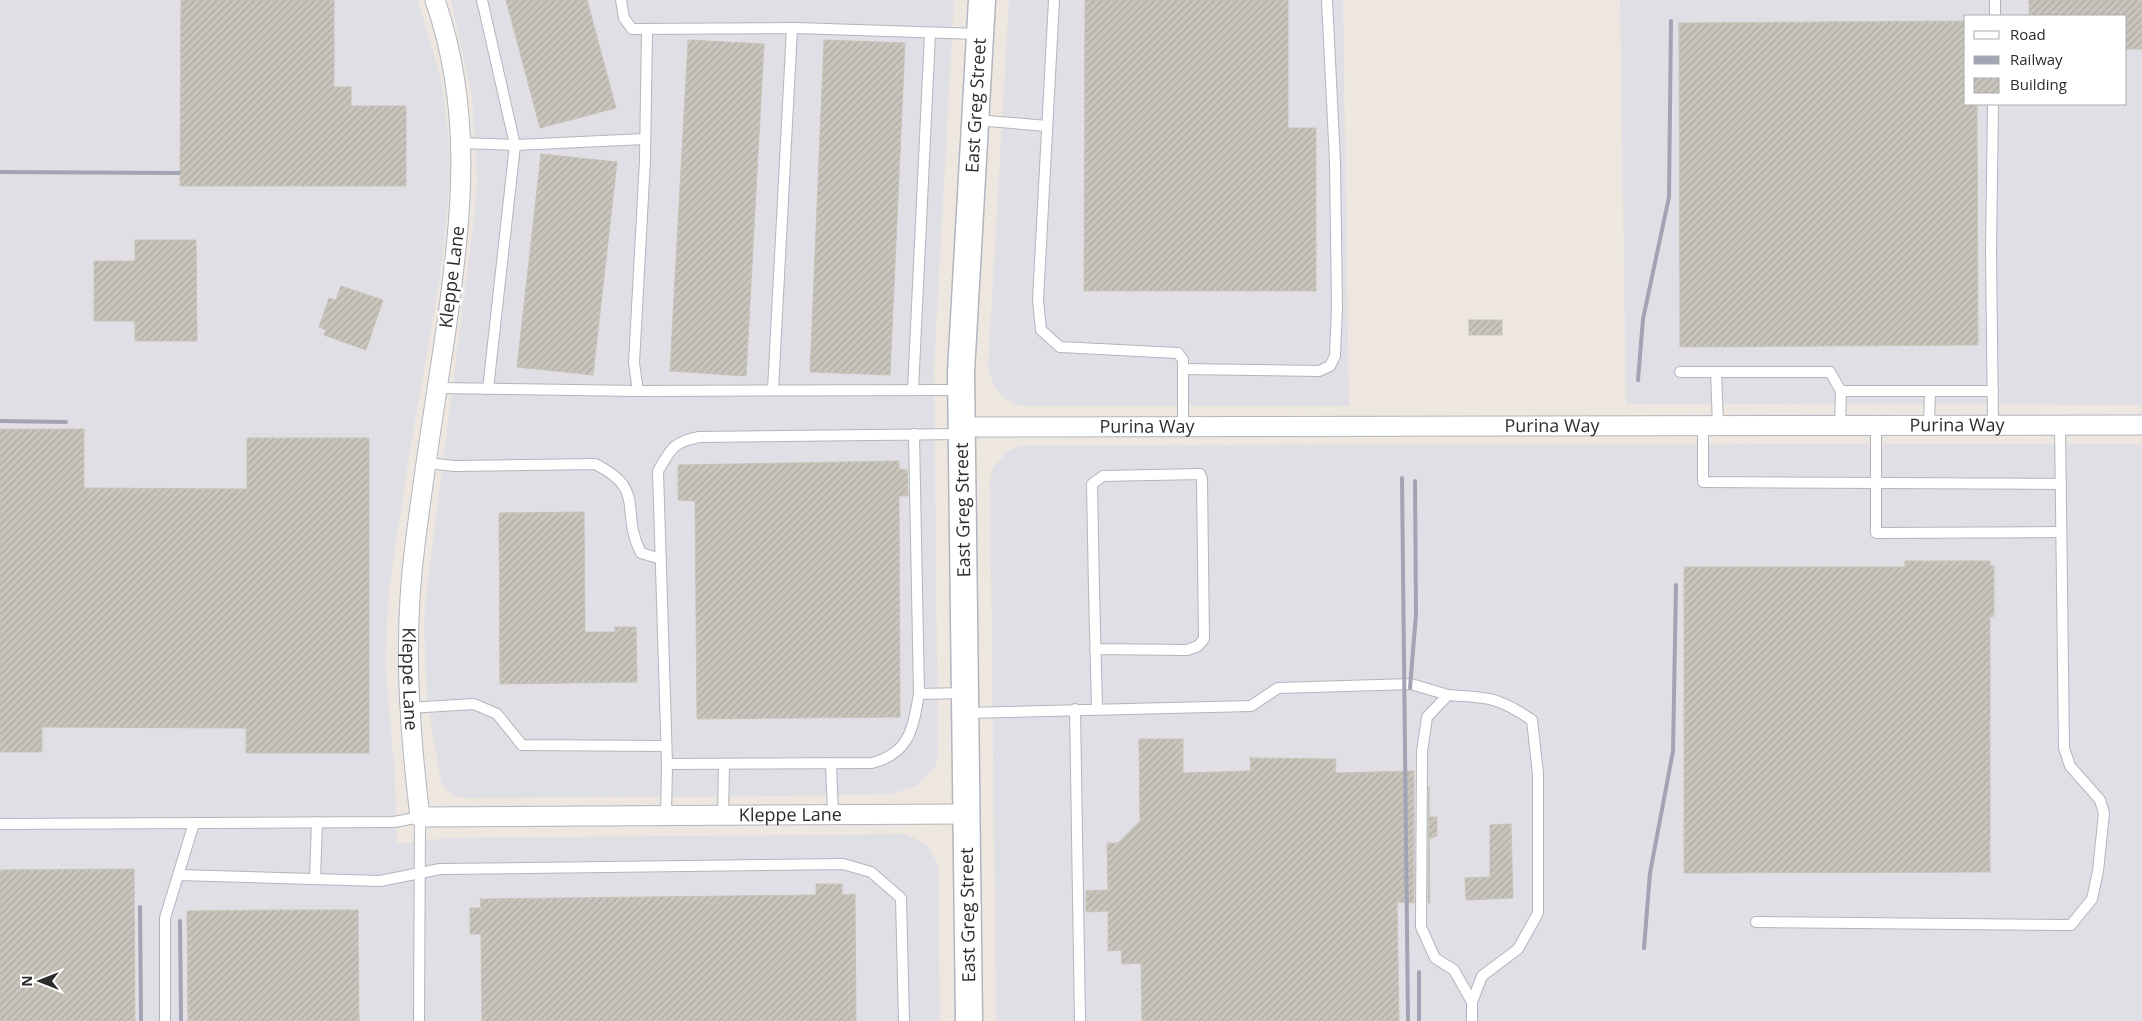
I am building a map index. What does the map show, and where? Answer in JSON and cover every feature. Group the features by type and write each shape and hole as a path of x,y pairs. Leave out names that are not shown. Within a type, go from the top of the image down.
{"main road":[{"name":"East Greg Street","path":"969,1021 962,390 982,0"}],"street":[{"name":"Kleppe Lane","path":"435,0 457,94 462,144 461,201 457,251 426,463 409,605 408,708 420,817 966,814"},
{"name":"Purina Way","path":"962,430 1183,426 2142,425"}],"lane":[{"path":"482,0 515,145 488,389"},
{"path":"621,0 624,18 632,29 792,28 980,34"},
{"path":"1054,0 1038,300 1041,330 1060,348 1178,352 1183,360 1183,426"},
{"path":"1183,369 1319,371 1330,366 1335,356 1337,307 1335,162 1327,0"},
{"path":"1994,15 1995,0"},
{"path":"772,390 792,28"},
{"path":"638,391 634,363 645,139 648,29"},
{"path":"913,390 930,33"},
{"path":"1993,105 1993,425"},
{"path":"975,120 1048,126"},
{"path":"462,144 515,145 645,139"},
{"path":"1680,372 1830,372 1841,392 1840,425"},
{"path":"1716,372 1703,482 2061,484"},
{"path":"438,388 638,391 962,390"},
{"path":"1841,392 1993,390"},
{"path":"1929,425 1930,391"},
{"path":"1876,425 1876,533 2061,532"},
{"path":"1756,922 2071,925 2092,899 2098,871 2104,813 2100,800 2070,766 2064,748 2060,425"},
{"path":"666,816 667,764 658,470 672,447 682,440 699,437 914,434 962,430"},
{"path":"667,764 872,763 886,759 901,748 913,730 919,694 914,434"},
{"path":"426,463 454,466 595,464 614,473 627,488 634,540 641,554 661,560"},
{"path":"1095,649 1187,650 1198,646 1204,639 1202,479 1200,474 1103,476 1092,484 1095,649 1097,708"},
{"path":"919,694 965,703 1075,709 1251,706 1278,688 1410,684 1448,694 1488,697 1507,703 1532,720 1538,774 1538,914 1518,949 1482,976 1472,1002 1472,1021"},
{"path":"1448,694 1427,717 1422,752 1421,927 1435,958 1454,970 1472,1002"},
{"path":"408,708 474,704 497,714 522,746 666,746"},
{"path":"1075,709 1080,1021"},
{"path":"832,763 833,814"},
{"path":"723,815 724,765"},
{"path":"0,824 394,822 420,817 419,1021"},
{"path":"315,879 317,822"},
{"path":"165,1021 165,918 194,823"},
{"path":"179,875 380,881 421,871 491,868 843,864 871,872 901,898 904,1021"}],"shaded area":[{"path":"0,0 418,0 442,83 449,142 450,176 438,289 409,457 389,589 385,661 395,776 397,844 446,838 906,834 927,845 938,864 940,1021 0,1021"},
{"path":"451,0 954,0 934,367 938,756 936,765 917,785 892,794 720,797 463,798 454,796 446,790 441,781 427,701 424,626 426,596 474,218 477,179 472,97"},
{"path":"1009,0 1343,0 1349,406 1025,406 1015,405 1000,395 994,386 988,368"},
{"path":"1620,0 2142,0 2142,405 1626,404"},
{"path":"2142,444 2142,1021 996,1021 990,480 993,468 1007,452 1019,446 1033,445"}],"building":[{"path":"181,0 334,0 334,87 351,87 351,106 406,106 406,186 180,186"},
{"path":"506,0 587,0 616,108 540,128"},
{"path":"1085,0 1288,0 1288,128 1316,128 1316,291 1084,291"},
{"path":"2029,0 2142,0 2142,49 2127,49 2127,15 2029,15"},
{"path":"1964,21 1964,105 1977,105 1978,345 1680,347 1679,23"},
{"path":"688,40 764,44 746,376 670,371"},
{"path":"824,40 905,43 890,375 810,372"},
{"path":"541,154 617,162 593,375 517,367"},
{"path":"135,240 196,240 197,341 135,341 135,321 94,321 94,261 135,261"},
{"path":"341,286 383,300 366,350 324,335 326,330 319,327 329,298 336,300"},
{"path":"1469,320 1502,320 1502,335 1469,335"},
{"path":"0,429 84,429 84,488 247,489 247,438 369,438 369,753 246,753 246,728 42,727 42,752 0,752"},
{"path":"899,461 899,469 907,470 908,496 899,496 900,717 697,719 695,501 678,500 678,465"},
{"path":"584,512 585,632 615,632 615,627 636,627 637,682 500,684 499,513"},
{"path":"1905,561 1990,561 1990,566 1994,566 1994,616 1990,617 1990,872 1684,873 1684,567 1905,567"},
{"path":"1139,739 1183,739 1183,773 1251,771 1250,758 1336,759 1335,773 1414,771 1414,903 1397,902 1399,1021 1142,1021 1141,963 1122,964 1121,950 1108,951 1108,911 1086,912 1086,891 1108,890 1107,843 1118,843 1140,821"},
{"path":"1429,786 1429,817 1437,817 1437,836 1429,839 1430,903 1428,903"},
{"path":"1511,824 1513,898 1466,900 1465,878 1490,877 1490,825"},
{"path":"134,869 135,1021 0,1021 0,870"},
{"path":"816,884 842,884 842,895 855,894 856,1021 482,1021 481,934 470,934 470,908 481,908 480,899 816,895"},
{"path":"358,910 359,1021 188,1021 187,911"}],"railway":[{"path":"1638,380 1643,319 1669,197 1671,21"},
{"path":"0,172 179,173"},
{"path":"0,421 66,422"},
{"path":"1402,478 1408,1021"},
{"path":"1410,688 1416,614 1415,481"},
{"path":"1644,948 1650,873 1673,751 1676,585"},
{"path":"140,907 141,1021"},
{"path":"180,921 181,1021"},
{"path":"1419,972 1419,1021"}]}
